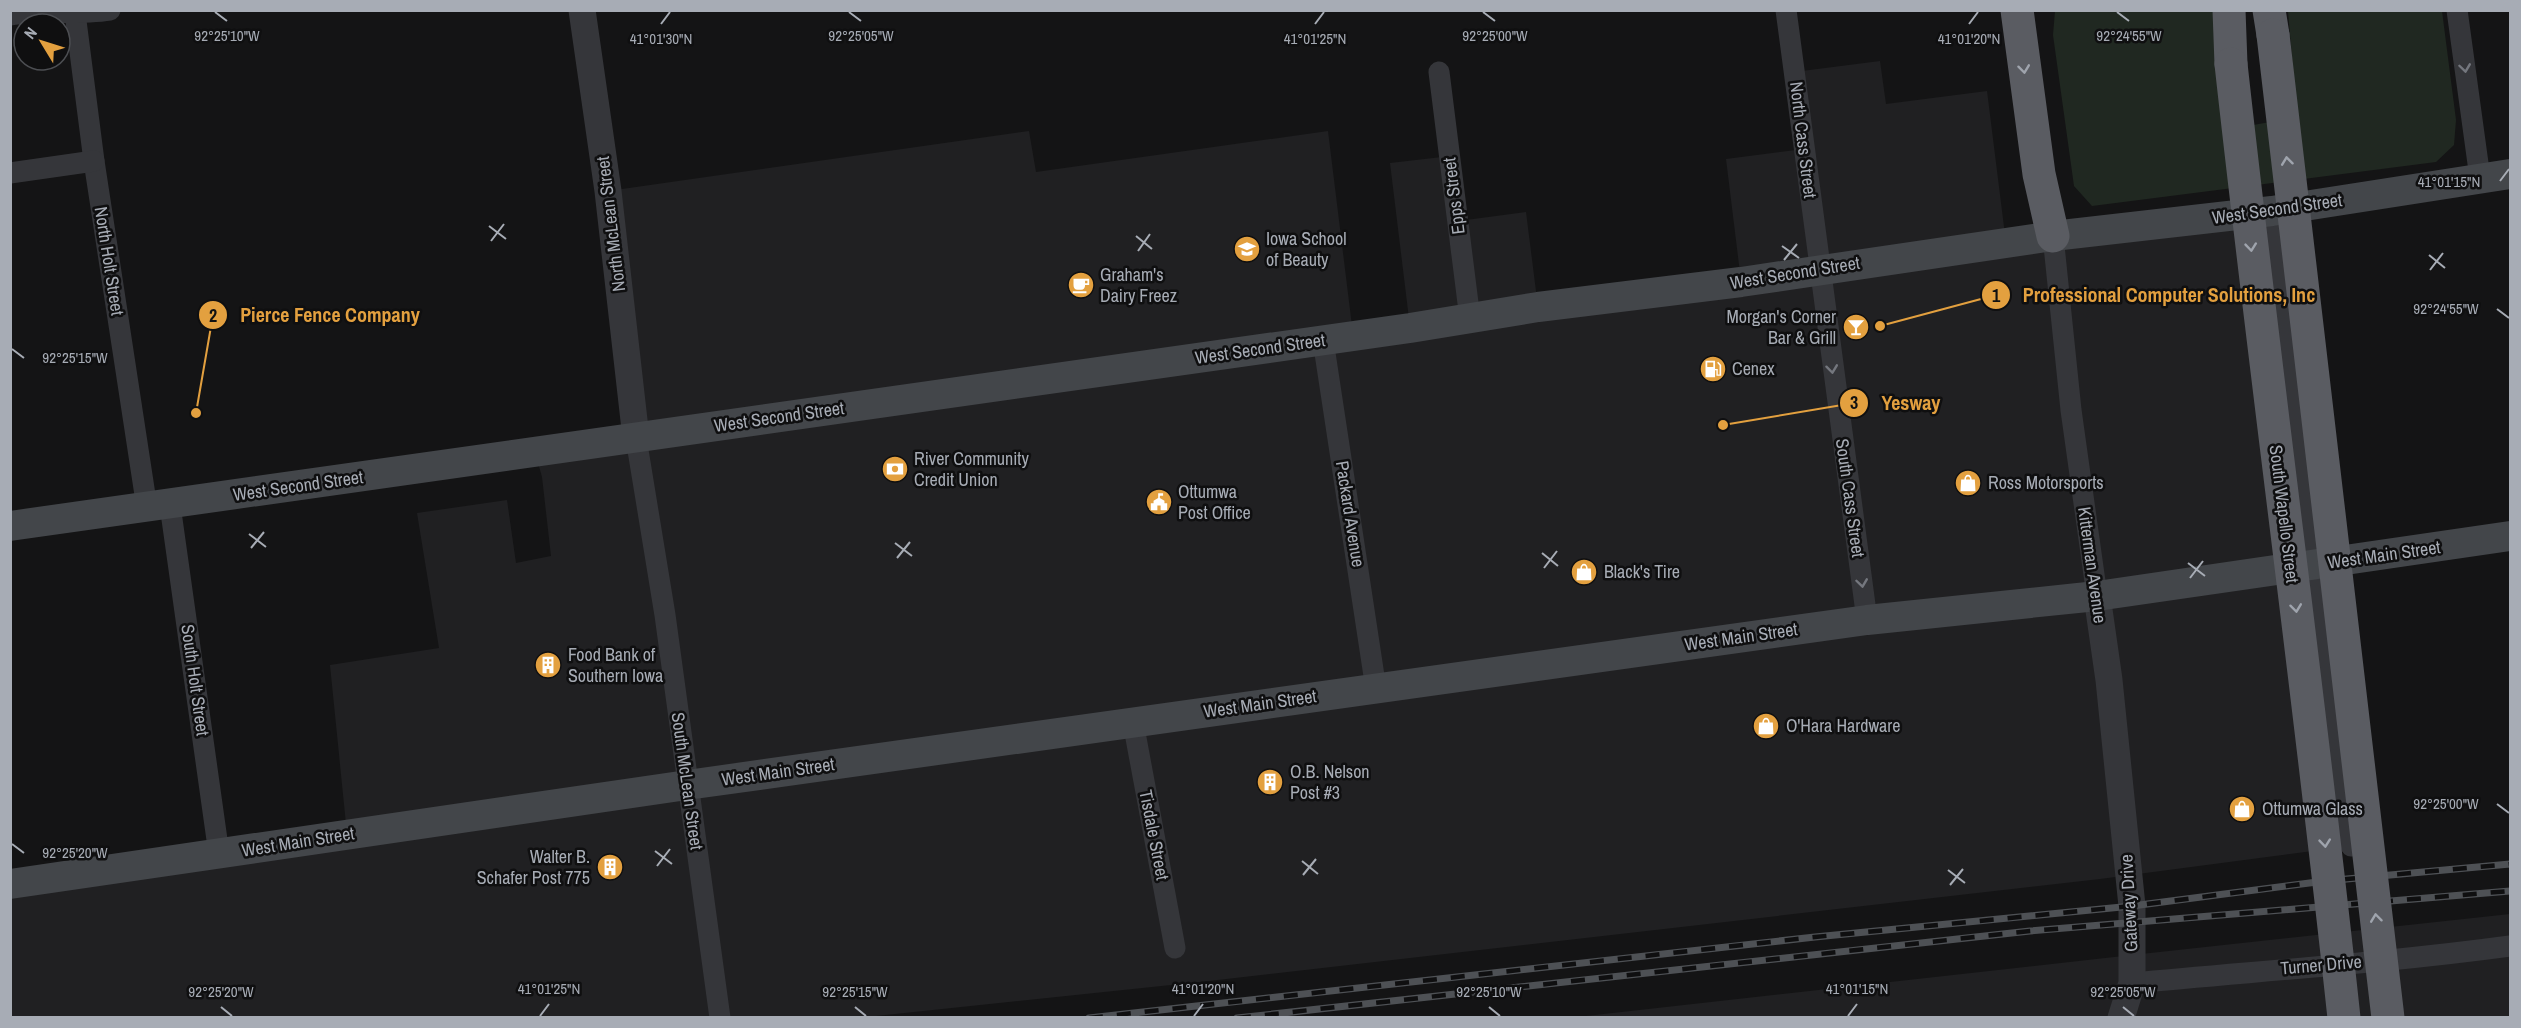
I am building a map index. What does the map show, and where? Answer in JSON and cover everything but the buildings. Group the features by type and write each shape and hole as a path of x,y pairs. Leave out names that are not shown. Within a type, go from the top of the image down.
{"highway":[{"path":"2017,10 2039,174 2053,236"},
{"path":"2041,10 2040,24 2057,151 2053,236"},
{"name":"South Wapello Street","path":"2229,10 2231,64 2259,317 2323,824 2344,1017"},
{"path":"2271,23 2388,1017"}],"main road":[{"name":"West Second Street","path":"10,526 159,507 2053,236 2272,211 2511,174"},
{"name":"West Main Street","path":"10,884 1133,722 1867,620 2097,596 2511,536"}],"street":[{"path":"10,15 34,11 75,13 110,10"},
{"name":"North McLean Street","path":"582,10 608,191 636,438"},
{"name":"North Cass Street","path":"1786,10 1819,269"},
{"path":"2457,10 2481,178"},
{"name":"North Holt Street","path":"75,13 94,160 159,507"},
{"name":"Epps Street","path":"1439,72 1470,319"},
{"path":"10,172 94,160"},
{"name":"South Wapello Street","path":"2272,211 2351,846"},
{"name":"Kitterman Avenue","path":"2053,236 2071,410 2109,680 2119,787"},
{"name":"South Cass Street","path":"1819,269 1867,620"},
{"name":"Packard Avenue","path":"1323,340 1376,689"},
{"name":"South McLean Street","path":"636,438 665,615 720,1017"},
{"name":"South Holt Street","path":"159,507 219,854"},
{"name":"Tisdale Street","path":"1133,722 1175,948"},
{"name":"Gateway Drive","path":"2119,787 2132,906 2132,983 2121,1017"},
{"name":"Turner Drive","path":"2132,983 2431,957 2511,946"}],"shaded area":[{"path":"2055,11 2213,11 2231,129 2297,117 2288,11 2442,11 2456,120 2454,145 2436,162 2092,206 2074,186 2053,35"},
{"path":"1880,61 1886,104 1987,91 2006,243 2272,211 2351,846 2100,879 1209,981 857,1018 11,1017 10,884 347,834 330,665 439,648 417,513 507,500 516,563 551,556 542,477 535,452 636,437 608,191 1029,131 1036,172 1328,131 1353,334 1410,327 1390,163 1442,157 1451,222 1526,212 1538,307 1741,281 1726,159 1804,149 1794,72"},
{"path":"2510,914 2510,1017 1568,1018 2132,955"}],"railway":[{"path":"1089,1018 1815,937 2132,906 2325,881 2510,864"},
{"path":"1237,1018 2030,931 2510,891"}],"place":[{"name":"Iowa School of Beauty","path":"1247,249"},
{"name":"Graham's Dairy Freez","path":"1081,285"},
{"name":"Professional Computer Solutions, Inc","path":"1880,326"},
{"name":"Morgan's Corner Bar & Grill","path":"1856,327"},
{"name":"Cenex","path":"1713,369"},
{"name":"Pierce Fence Company","path":"196,413"},
{"name":"Yesway","path":"1723,425"},
{"name":"River Community Credit Union","path":"895,469"},
{"name":"Ross Motorsports","path":"1968,483"},
{"name":"Ottumwa Post Office","path":"1159,502"},
{"name":"Black's Tire","path":"1584,572"},
{"name":"Food Bank of Southern Iowa","path":"548,665"},
{"name":"O'Hara Hardware","path":"1766,726"},
{"name":"O.B. Nelson Post #3","path":"1270,782"},
{"name":"Ottumwa Glass","path":"2242,809"},
{"name":"Walter B. Schafer Post 775","path":"610,867"}]}
